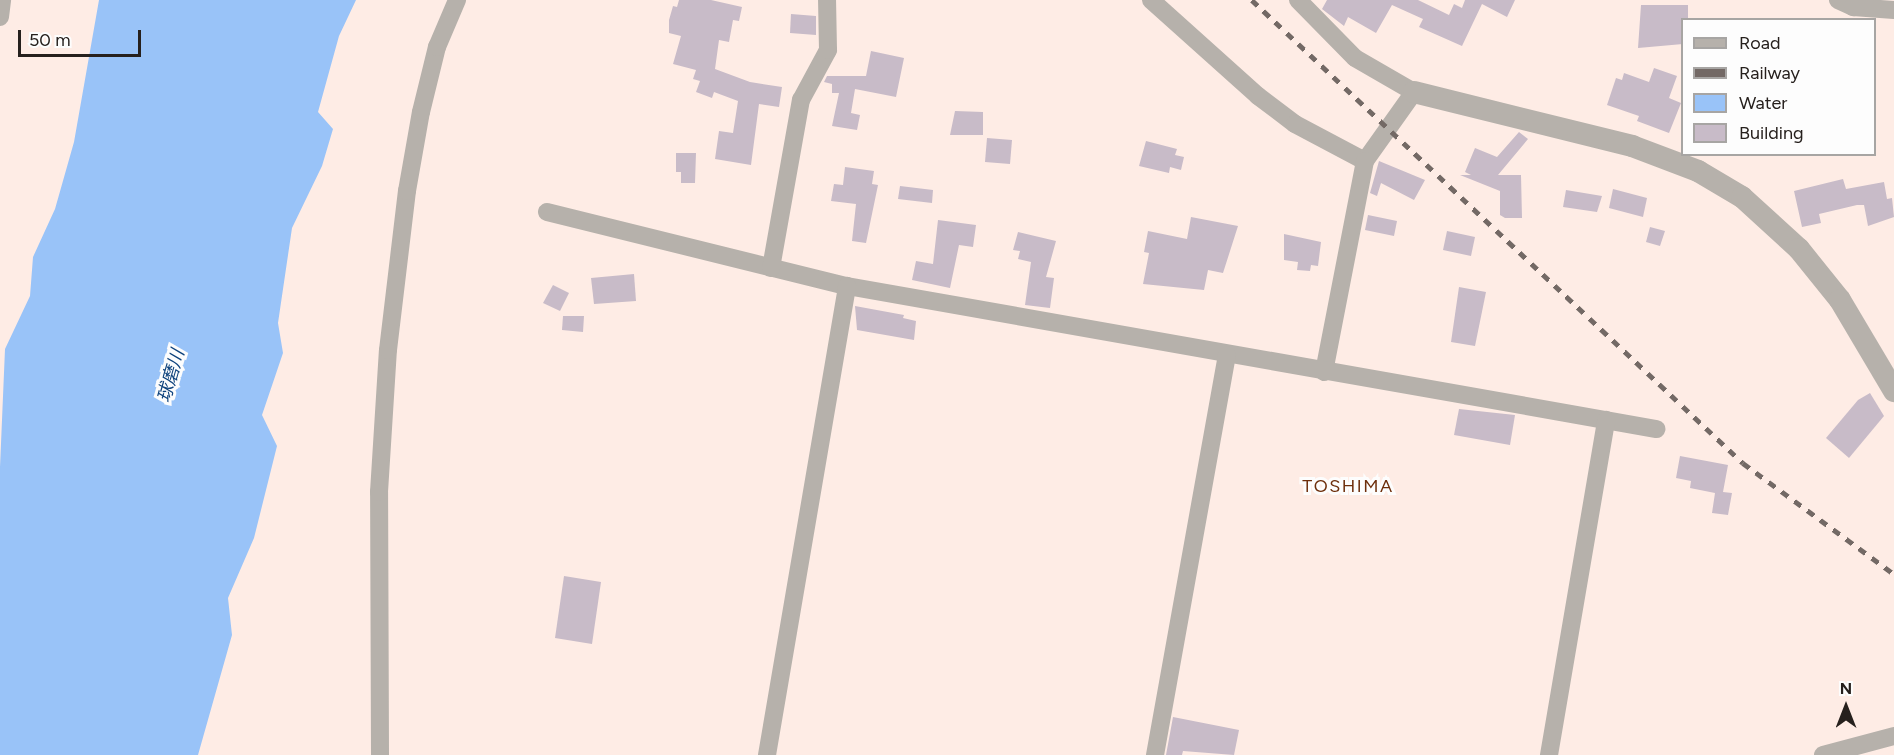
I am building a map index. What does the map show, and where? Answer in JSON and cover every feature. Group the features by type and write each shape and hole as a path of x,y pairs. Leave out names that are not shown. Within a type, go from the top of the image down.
{"street":[{"path":"0,17 2,0"},
{"path":"380,755 379,492 388,350 420,112 437,47 457,0"},
{"path":"771,268 801,99 828,50 827,0"},
{"path":"1151,0 1258,96 1295,124 1365,162"},
{"path":"1298,0 1355,58 1414,92 1632,146 1698,171 1742,197 1799,249 1840,300 1894,391"},
{"path":"1838,0 1853,7 1894,10"},
{"path":"1324,372 1365,162 1414,92"},
{"path":"547,212 847,286 1227,355 1656,429"},
{"path":"767,755 847,286"},
{"path":"1155,755 1227,355"},
{"path":"1549,755 1606,420"},
{"path":"1824,755 1894,736"}],"water":[{"name":"球磨川","path":"99,0 356,0 339,36 318,112 333,129 322,166 292,228 278,323 283,353 262,415 277,446 254,538 228,598 232,635 198,755 0,755 0,467 5,349 30,296 33,257 55,209 74,142"}],"building":[{"path":"679,0 711,0 742,7 739,21 733,20 729,42 719,40 715,69 750,82 782,87 779,107 759,104 751,165 715,159 719,131 733,133 738,101 714,92 712,98 696,92 700,81 693,79 696,70 673,64 681,36 669,33 669,20 673,6 677,7"},
{"path":"1327,0 1418,0 1449,15 1454,4 1462,8 1465,0 1515,0 1507,17 1482,4 1462,46 1419,27 1423,19 1392,5 1376,33 1348,17 1344,26 1322,9"},
{"path":"1641,5 1688,5 1688,18 1681,18 1681,44 1638,48"},
{"path":"791,14 816,16 816,35 790,33"},
{"path":"871,51 904,58 896,97 855,89 851,113 860,115 857,130 832,126 839,93 832,93 832,84 824,82 827,76 866,76"},
{"path":"1654,68 1677,76 1669,98 1681,103 1669,133 1637,121 1639,116 1607,105 1616,78 1622,80 1624,73 1649,82"},
{"path":"955,111 983,112 983,135 950,135"},
{"path":"1519,132 1528,139 1498,175 1521,175 1522,218 1505,218 1500,215 1500,191 1460,175 1471,175 1465,172 1475,148 1497,157"},
{"path":"987,138 1012,140 1010,164 985,162"},
{"path":"1146,141 1177,149 1175,155 1184,157 1181,170 1170,167 1169,173 1139,166"},
{"path":"676,153 696,153 695,183 681,183 681,172 676,172"},
{"path":"1379,161 1425,180 1414,200 1381,183 1377,196 1370,193"},
{"path":"845,167 874,171 872,184 878,185 866,243 852,241 856,204 831,201 834,184 843,185"},
{"path":"1843,179 1846,189 1884,182 1887,199 1892,198 1894,217 1868,226 1864,205 1857,205 1819,214 1821,223 1802,227 1794,191"},
{"path":"900,186 933,190 932,203 898,199"},
{"path":"1613,189 1647,198 1643,217 1609,208"},
{"path":"1566,190 1602,196 1597,212 1563,207"},
{"path":"1368,215 1397,221 1394,236 1365,230"},
{"path":"1191,217 1238,226 1223,273 1208,270 1204,290 1143,284 1149,253 1144,252 1148,231 1187,239"},
{"path":"938,220 976,225 973,247 959,245 950,288 912,280 916,261 933,264"},
{"path":"1650,227 1665,231 1660,246 1646,242"},
{"path":"1447,231 1475,237 1471,256 1443,250"},
{"path":"1018,232 1056,241 1046,277 1054,278 1050,308 1025,305 1031,262 1018,259 1020,251 1013,250"},
{"path":"1284,234 1321,242 1318,266 1311,265 1310,271 1297,270 1298,262 1284,260"},
{"path":"634,274 636,301 594,304 591,278"},
{"path":"553,285 569,293 560,311 543,303"},
{"path":"1459,287 1486,292 1475,346 1451,342"},
{"path":"855,306 904,315 903,318 916,321 914,340 857,330"},
{"path":"563,316 584,316 583,332 562,330"},
{"path":"1870,393 1884,416 1849,458 1826,438 1858,400"},
{"path":"1459,409 1515,415 1510,445 1454,435"},
{"path":"1680,456 1728,465 1723,492 1732,493 1728,515 1712,513 1715,493 1690,488 1691,481 1676,478"},
{"path":"564,576 601,582 592,644 555,638"},
{"path":"1173,717 1239,730 1234,755 1183,751 1182,755 1166,755"}],"railway":[{"path":"1252,0 1743,463 1894,574"}],"district":[{"name":"TOSHIMA","path":"1348,486"}]}
